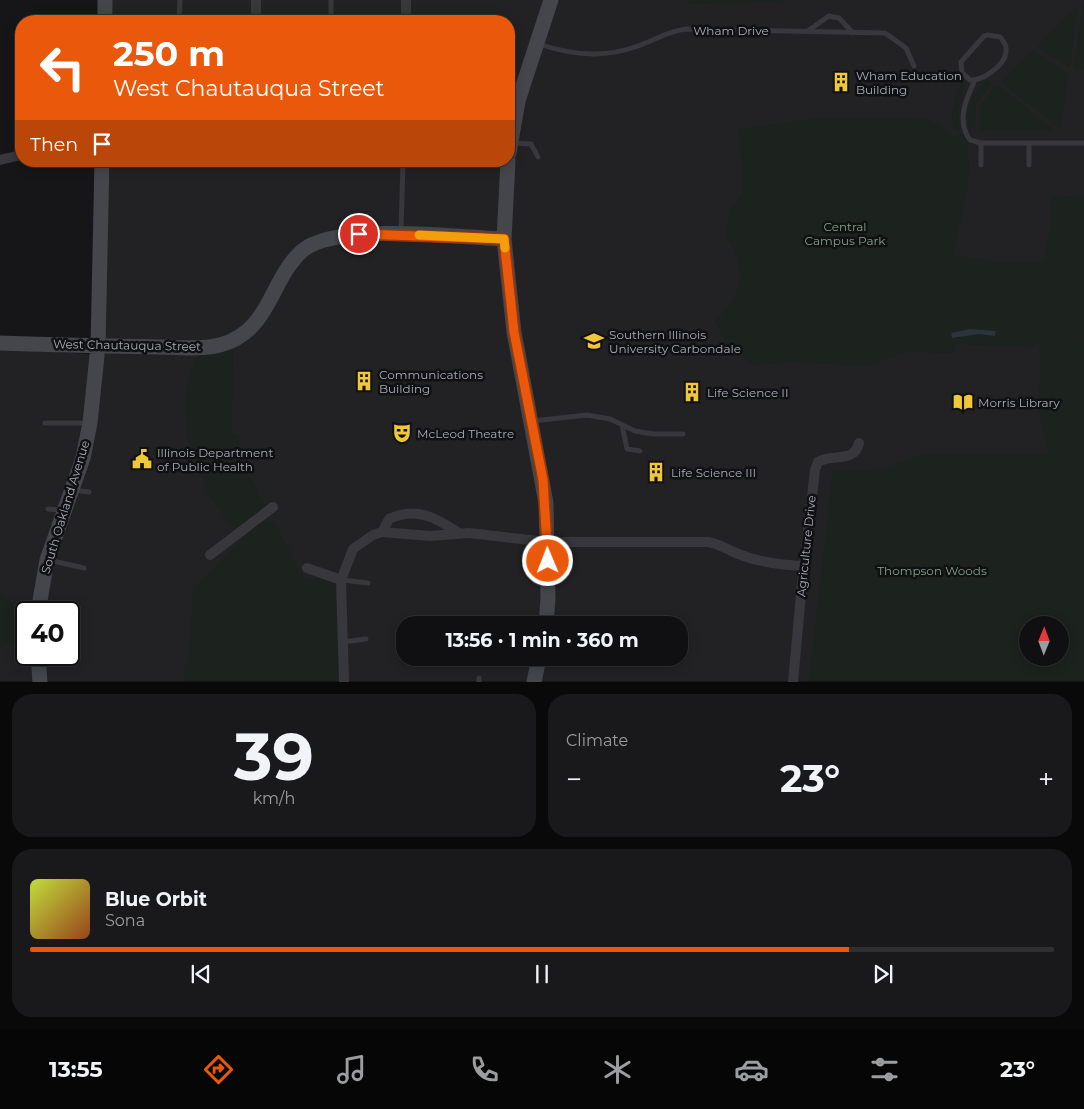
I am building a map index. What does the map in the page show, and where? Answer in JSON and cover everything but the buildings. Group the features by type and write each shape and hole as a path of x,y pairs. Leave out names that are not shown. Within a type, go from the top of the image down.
{"street":[{"path":"105,15 106,0"},
{"path":"256,0 256,15"},
{"path":"406,0 406,15"},
{"path":"515,117 518,101 551,0"},
{"path":"0,160 15,156"},
{"name":"South Oakland Avenue","path":"40,601 47,560 83,458 90,423 98,346 102,167"},
{"path":"508,167 504,239 514,332 546,503 546,616"},
{"name":"West Chautauqua Street","path":"0,343 98,346 219,345 242,335 260,319 282,277 304,250 325,239 347,234 400,234 504,239"},
{"name":"Agriculture Drive","path":"793,682 804,566 818,462 825,458 844,458 852,455 857,450 859,443"},
{"path":"210,555 273,507"},
{"path":"382,532 389,519 406,513 435,518 459,533"},
{"path":"344,682 341,580 353,549 368,538 382,532 430,536 459,533 547,542 708,542 721,544 740,555 757,560 804,566"},
{"path":"307,568 341,580"},
{"path":"39,666 40,682"},
{"path":"534,682 537,666"}],"lane":[{"path":"179,15 180,0"},
{"path":"331,0 331,15"},
{"path":"809,30 829,16 839,18 853,33"},
{"name":"Wham Drive","path":"536,43 562,51 598,53 624,50 664,34 686,29 885,33 895,38 906,48 914,66"},
{"path":"975,80 962,73 961,62 984,36 995,35 1000,38 1006,48 1005,57 988,75 975,80 964,106 965,134 970,140 981,143 1084,143"},
{"path":"980,165 981,143"},
{"path":"1029,143 1029,164"},
{"path":"515,147 531,144 538,157"},
{"path":"400,234 403,167"},
{"path":"532,422 587,415 610,419 634,431 653,434 683,434"},
{"path":"45,424 90,423"},
{"path":"622,425 627,449 640,451"},
{"path":"72,490 89,492"},
{"path":"48,509 64,510"},
{"path":"47,560 84,568"},
{"path":"341,580 368,583"},
{"path":"343,642 366,639"}],"shaded area":[{"name":"Southern Illinois University Carbondale","path":"112,0 1084,0 1084,681 0,681 0,349 106,355 103,332 110,167 515,167 515,15 113,15"},
{"path":"970,329 996,331 995,336 979,334 952,338 951,333"}],"green space":[{"path":"689,0 782,0 782,2 689,4"},
{"path":"1084,0 1084,69 1074,68"},
{"path":"1077,8 1070,68 1037,47"},
{"path":"1033,50 1068,73 1061,129 1001,82"},
{"path":"987,79 992,84 976,104 975,128 970,131 967,117 968,110 978,90"},
{"path":"963,81 965,88 958,111 960,131 956,131 953,126 952,113 957,92"},
{"path":"995,86 1000,87 1052,128 1052,131 980,131 980,107"},
{"path":"807,119 926,119 942,126 952,136 966,135 969,163 968,185 953,255 996,262 1043,262 1050,231 1052,195 1084,197 1084,337 1071,338 1084,339 1084,681 809,681 833,471 867,471 888,467 923,454 1049,455 1038,407 1041,365 1039,346 1044,341 1033,347 955,344 954,353 906,352 867,366 790,362 755,365 727,346 714,320 732,303 740,282 737,259 726,237 730,210 743,194 743,166 739,130"},
{"path":"233,348 232,434 238,435 240,458 268,511 237,534 209,495 187,436 185,397 189,376 197,356"},
{"path":"274,521 306,579 328,580 337,585 339,681 185,681 183,670 189,662 193,588 260,522"},
{"path":"0,593 4,594 15,608 15,641 0,648"}],"slow traffic":[{"path":"419,235 504,239 505,248"}],"place":[{"name":"Wham Education Building","path":"841,82"},
{"name":"Southern Illinois University Carbondale","path":"594,341"},
{"name":"Communications Building","path":"364,381"},
{"name":"Life Science II","path":"692,392"},
{"name":"Morris Library","path":"963,402"},
{"name":"McLeod Theatre","path":"402,433"},
{"name":"Illinois Department of Public Health","path":"142,459"},
{"name":"Life Science III","path":"656,472"}],"route":[{"path":"359,234 504,239 514,332 543,480 546,503 548,561"}],"park label":[{"name":"Central Campus Park","path":"845,233"},
{"name":"Thompson Woods","path":"932,570"}]}
